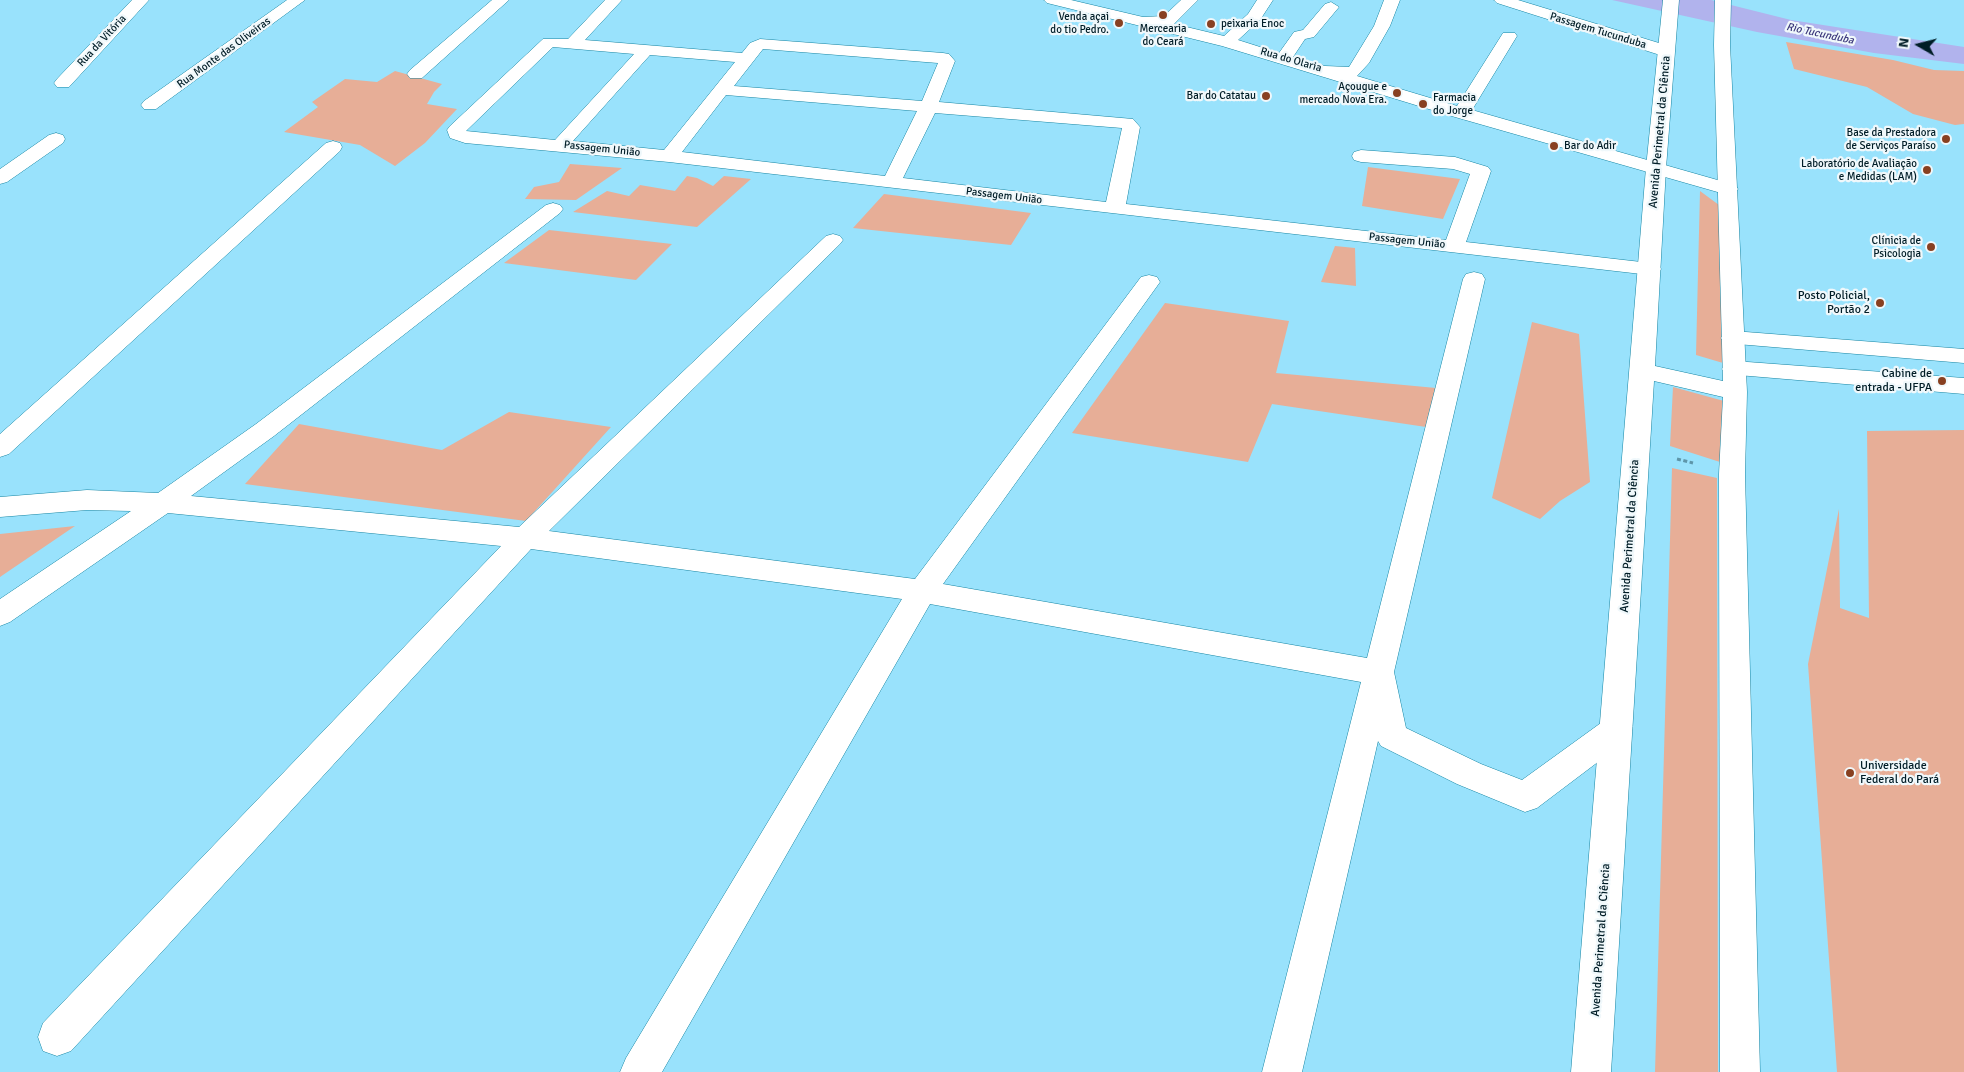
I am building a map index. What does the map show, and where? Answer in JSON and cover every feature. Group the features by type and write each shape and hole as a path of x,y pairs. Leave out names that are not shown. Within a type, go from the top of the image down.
{"street":[{"name":"Rua da Vitória","path":"63,83 141,0"},
{"name":"Rua Monte das Oliveiras","path":"150,106 297,0"},
{"path":"416,74 501,0"},
{"path":"574,42 614,0"},
{"name":"Rua do Olaria","path":"1052,0 1228,42 1728,190"},
{"path":"1142,21 1168,21 1190,0"},
{"path":"1228,42 1254,16 1265,0"},
{"path":"1323,70 1353,72 1361,63 1382,26 1392,0"},
{"name":"Passagem Tucunduba","path":"1502,0 1666,43"},
{"name":"Avenida Perimetral da Ciência","path":"1591,1072 1643,371 1656,168 1671,0"},
{"path":"1724,0 1722,45 1734,380 1732,474 1740,1072"},
{"path":"1284,58 1300,35 1308,34 1331,7"},
{"path":"1461,112 1509,36"},
{"name":"Passagem União","path":"574,42 555,41 544,44 456,130 457,134 465,137 670,156 1115,209 1650,269"},
{"path":"574,42 748,58"},
{"path":"670,156 756,46 767,43 943,58 947,61 928,106 891,183"},
{"path":"560,145 647,50"},
{"path":"723,90 1127,123 1131,127 1115,209"},
{"path":"0,178 56,139"},
{"path":"0,448 333,148"},
{"path":"1361,156 1455,164 1481,171 1454,246"},
{"path":"0,614 163,504 265,430 553,209"},
{"path":"57,1038 526,538 833,240"},
{"path":"1282,1072 1474,279"},
{"path":"640,1072 922,591 1150,282"},
{"path":"1733,338 1964,356"},
{"path":"1643,371 1734,380 1964,386"},
{"path":"0,507 87,500 163,504 526,538 922,591 1379,673"},
{"path":"1379,673 1392,736 1469,774 1525,797 1616,730"}],"path":[{"path":"1636,448 1732,474"}],"shaded area":[{"path":"1786,42 1893,60 1934,70 1964,71 1964,124 1955,125 1913,114 1867,87 1794,69"},
{"path":"395,71 442,84 434,92 427,104 457,109 425,143 395,166 360,145 284,132 318,107 312,102 345,79 377,82"},
{"path":"570,164 622,168 576,200 525,199 534,187 559,182"},
{"path":"1368,167 1460,179 1443,219 1362,206"},
{"path":"687,176 697,178 713,186 724,176 751,179 697,227 573,212 607,191 629,196 640,185 675,191"},
{"path":"1700,191 1719,205 1723,363 1696,355"},
{"path":"884,194 1031,213 1011,245 853,228"},
{"path":"549,230 672,244 636,280 504,263"},
{"path":"1335,246 1355,248 1356,286 1321,282"},
{"path":"1165,303 1289,321 1276,373 1436,388 1426,427 1272,404 1248,462 1072,433"},
{"path":"1532,322 1579,334 1590,482 1560,501 1540,519 1492,498"},
{"path":"1673,387 1724,401 1720,462 1670,446"},
{"path":"509,412 611,427 526,521 245,484 299,424 442,450"},
{"path":"1964,430 1964,1072 1837,1072 1808,664 1839,509 1840,608 1869,618 1867,431"},
{"path":"1672,468 1717,478 1718,1072 1655,1072"},
{"path":"75,526 0,577 0,534"}],"water":[{"name":"Rio Tucunduba","path":"1612,0 1711,0 1791,20 1964,47 1964,64 1874,53 1757,32"}],"place":[{"name":"Mercearia do Ceará","path":"1163,15"},
{"name":"Venda açai do tio Pedro.","path":"1119,23"},
{"name":"peixaria Enoc","path":"1211,24"},
{"name":"Açougue e mercado Nova Era.","path":"1397,93"},
{"name":"Bar do Catatau","path":"1266,96"},
{"name":"Farmacia do Jorge","path":"1423,104"},
{"name":"Base da Prestadora de Serviços Paraíso","path":"1946,139"},
{"name":"Bar do Adir","path":"1554,146"},
{"name":"Laboratório de Avaliação e Medidas (LAM)","path":"1927,170"},
{"name":"Clínicia de Psicologia","path":"1931,247"},
{"name":"Posto Policial, Portão 2","path":"1880,303"},
{"name":"Cabine de entrada - UFPA","path":"1942,381"},
{"name":"Universidade Federal do Pará","path":"1850,773"}]}
